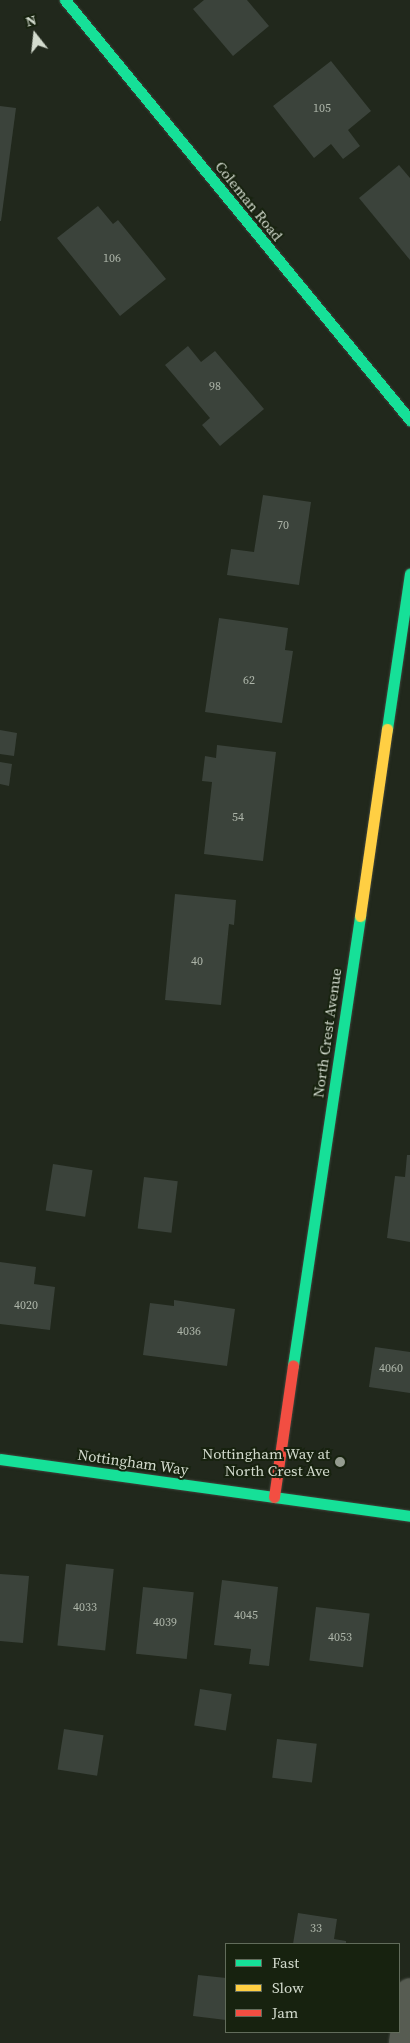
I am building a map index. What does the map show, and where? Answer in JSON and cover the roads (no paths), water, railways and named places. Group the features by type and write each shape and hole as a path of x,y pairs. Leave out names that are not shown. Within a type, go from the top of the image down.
{"street":[{"name":"Coleman Road","path":"65,0 410,420"},
{"name":"North Crest Avenue","path":"274,1497 410,574"},
{"name":"Nottingham Way","path":"0,1459 410,1516"},
{"path":"403,2043 410,1992"}],"place":[{"name":"Nottingham Way at North Crest Ave","path":"340,1462"}]}
